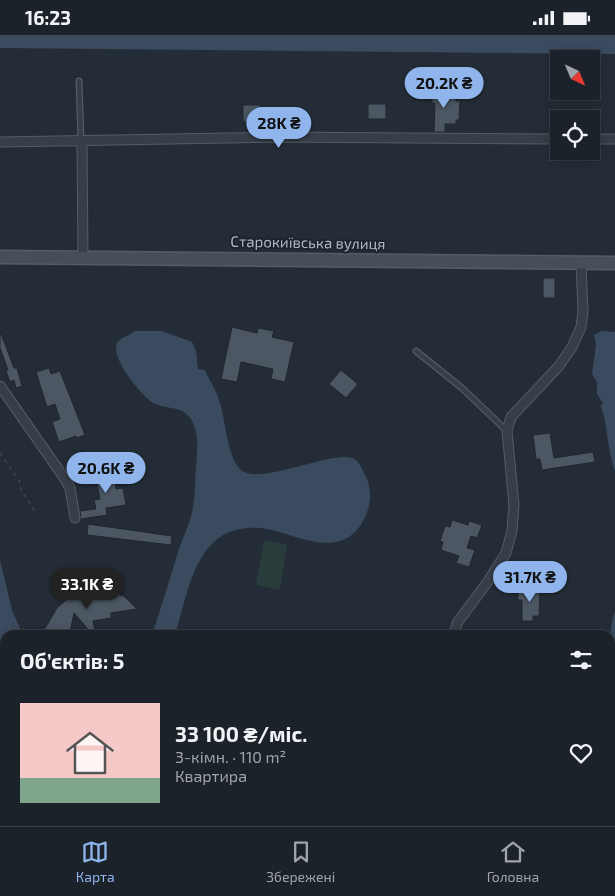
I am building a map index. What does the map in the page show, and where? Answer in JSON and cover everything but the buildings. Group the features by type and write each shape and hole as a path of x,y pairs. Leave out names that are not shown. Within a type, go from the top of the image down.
{"street":[{"path":"0,141 81,142 278,137 550,139"},
{"path":"600,139 615,139"},
{"path":"81,142 83,257"},
{"name":"Старокиївська вулиця","path":"0,257 615,263"},
{"path":"455,630 457,623 506,553 512,531 514,505 506,431 511,417 558,366 572,347 581,327 583,312 581,262"},
{"path":"0,386 65,479 70,488 75,519"}],"lane":[{"path":"79,81 81,142"},
{"path":"416,351 462,388 506,431"}],"path":[{"path":"0,453 19,480 21,489 35,511"}],"shaded area":[{"path":"264,541 287,544 280,590 256,585"}],"water":[{"path":"0,35 615,35 615,54 600,54 600,50 550,50 550,53 0,48"},
{"path":"135,331 162,331 192,342 196,351 198,369 205,370 218,396 232,455 240,469 249,474 262,474 345,457 354,459 360,464 370,492 370,502 365,517 356,531 346,539 321,543 256,528 239,529 223,535 212,543 197,566 186,594 176,630 154,630 192,514 197,435 194,425 186,413 153,403 128,376 118,358 116,350 117,343"},
{"path":"602,331 615,332 615,471 601,406 603,403 597,394 597,382 592,374 596,345 594,335"},
{"path":"0,560 12,610 21,630 0,630"},
{"path":"615,611 615,630 611,630"}]}
